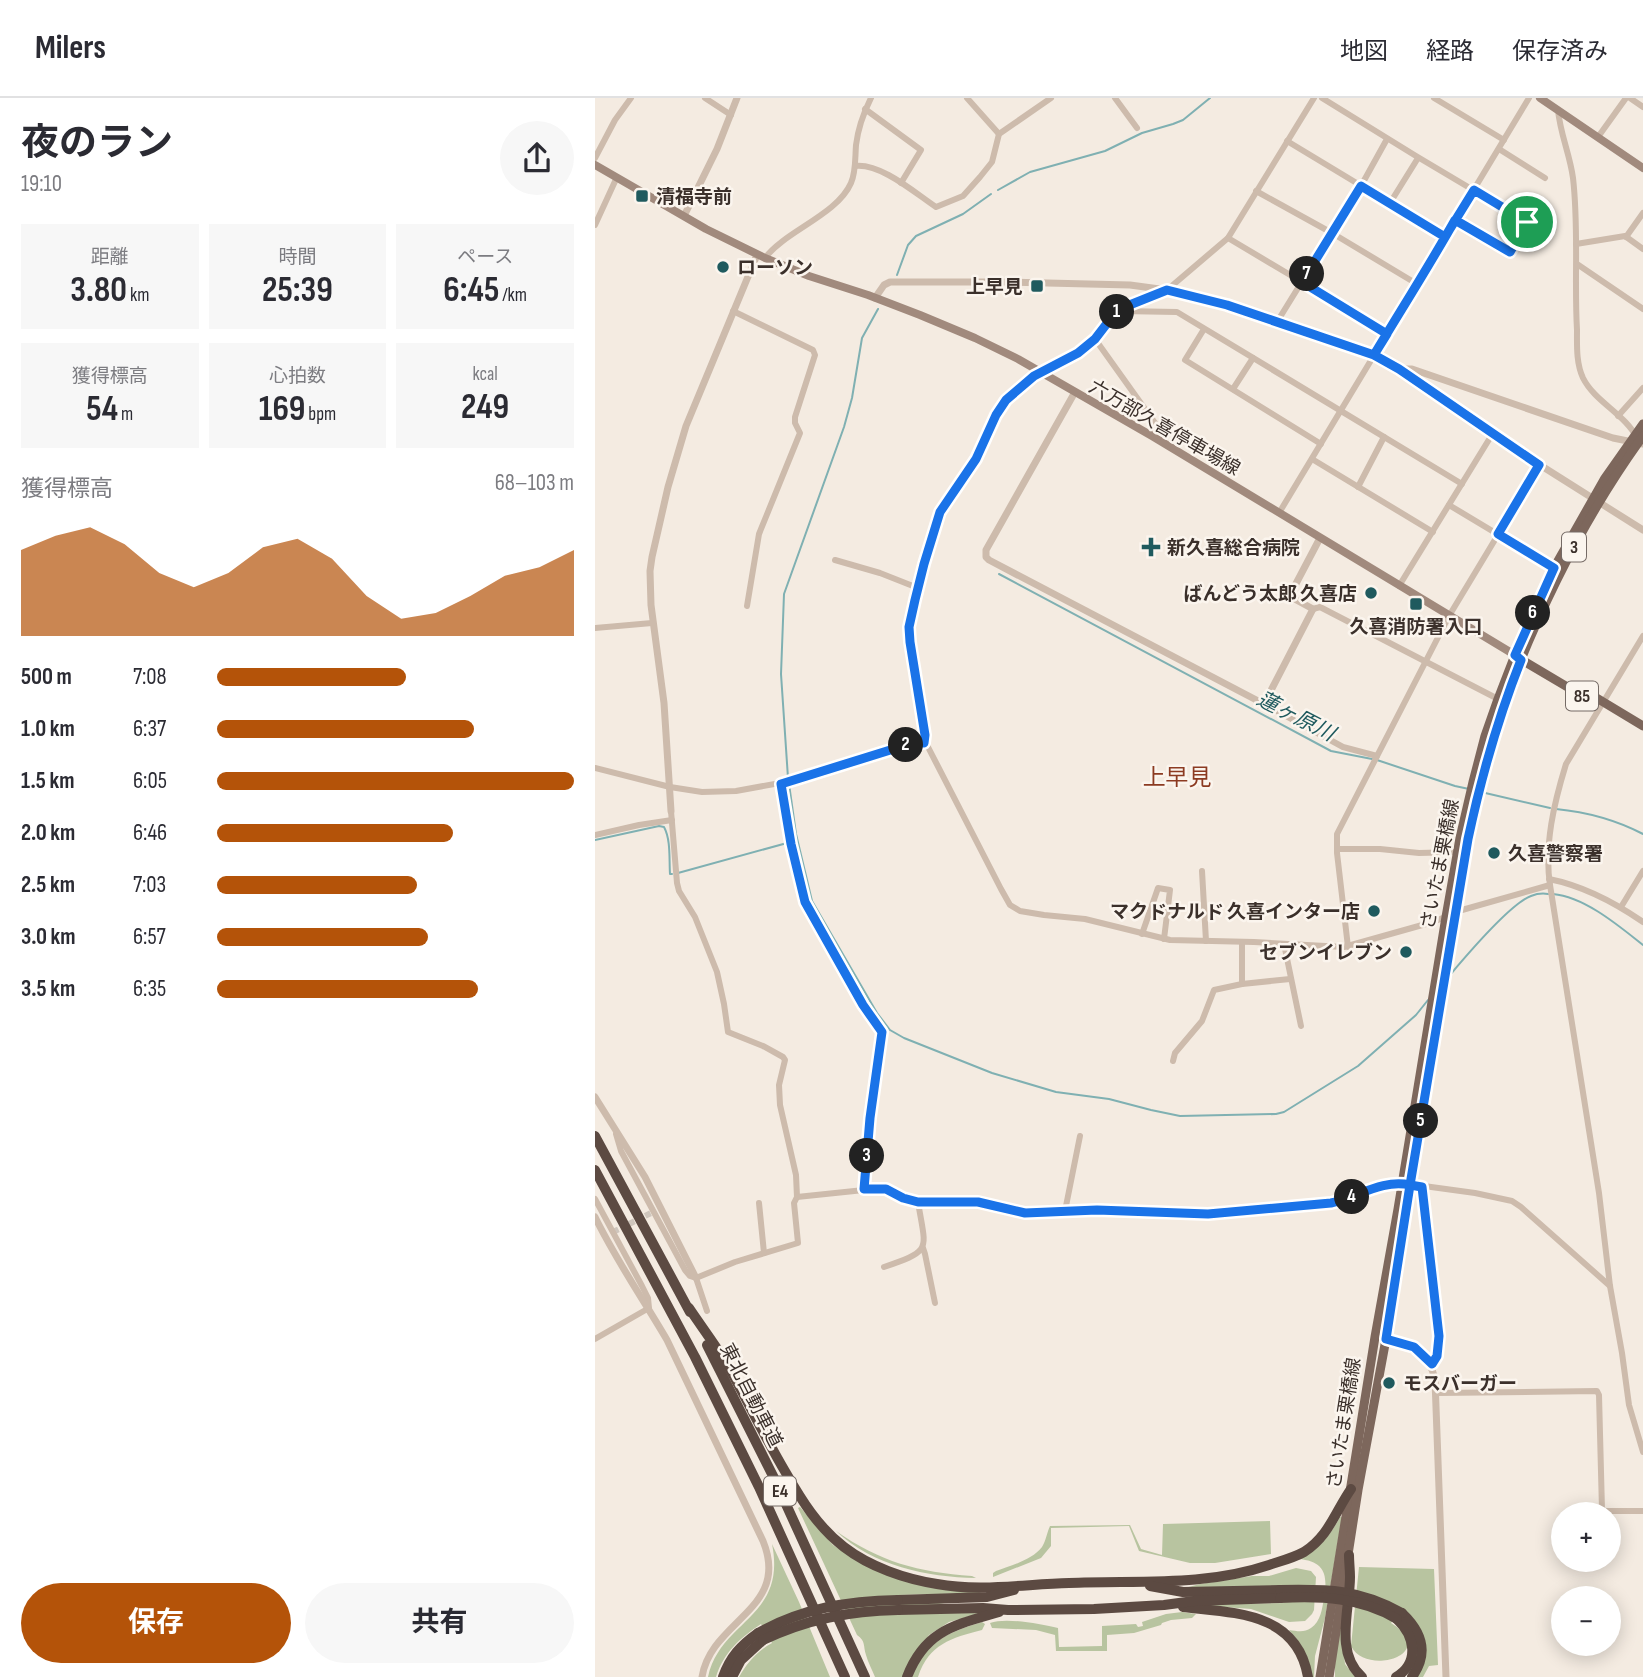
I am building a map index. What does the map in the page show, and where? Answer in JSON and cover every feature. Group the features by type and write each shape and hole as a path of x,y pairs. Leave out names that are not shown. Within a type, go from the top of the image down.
{"highway":[{"name":"東北自動車道","path":"595,1136 688,1308 774,1478 865,1677"},
{"name":"東北自動車道","path":"595,1170 695,1357 759,1487 845,1677"},
{"path":"688,1308 724,1360 770,1446 818,1524 853,1554 877,1566 937,1585 975,1587 1181,1581 1222,1577 1261,1568 1292,1558 1313,1545 1336,1516 1351,1489"},
{"path":"759,1487 770,1525 836,1677"},
{"path":"1349,1555 1346,1649 1355,1671 1362,1677"},
{"path":"1131,1583 1183,1592 1328,1597 1382,1610 1414,1625 1419,1636 1421,1660 1412,1677"},
{"path":"898,1605 987,1597 1030,1586"},
{"path":"723,1677 730,1659 740,1647 780,1620 847,1603 1008,1610 1094,1609 1280,1594"},
{"path":"1164,1605 1219,1610 1253,1617 1273,1625 1294,1642 1308,1677"},
{"path":"907,1677 916,1657 926,1644 940,1633 950,1627 1008,1610"},
{"path":"1396,1677 1408,1667 1413,1650 1411,1637 1399,1616"},
{"path":"733,1677 741,1660 760,1636"}],"main road":[{"path":"1540,98 1643,168"},
{"name":"六万部久喜停車場線","path":"595,165 761,257 975,338 1041,372 1518,657"},
{"name":"さいたま栗橋線","path":"1319,1677 1375,1337 1406,1184 1451,915 1480,785 1518,657 1554,568 1596,500 1638,440 1643,424"},
{"name":"さいたま栗橋線","path":"1451,915 1458,852 1485,736 1498,699 1596,500"},
{"name":"85","path":"1518,657 1586,698 1595,697 1643,726"},
{"name":"さいたま栗橋線","path":"1329,1677 1358,1490 1386,1339 1406,1184"}],"street":[{"path":"595,158 615,120 631,98"},
{"path":"705,98 731,115"},
{"path":"684,216 717,149 737,98"},
{"path":"696,1278 798,1243 794,1203 797,1197 796,1175 780,1105 779,1085 785,1060 764,1046 727,1031 717,972 695,917 677,883 663,692 652,623 650,571 668,487 686,426 733,311 761,257 811,222 844,194 852,183 857,142 871,98"},
{"path":"967,98 999,134"},
{"path":"855,166 864,165 901,183 936,207 963,196 992,162 999,134 1051,98"},
{"path":"1115,98 1137,128"},
{"path":"924,743 909,627 940,512 976,459 996,415 1006,400 1031,377 1078,353 1095,339 1115,313 1167,290 1228,238 1314,98"},
{"path":"1322,98 1527,222 1510,252 1455,220"},
{"path":"1434,98 1504,140"},
{"path":"1279,513 1529,98"},
{"path":"1598,137 1628,98 1643,107"},
{"path":"865,110 921,150 901,183"},
{"path":"1558,110 1573,177 1579,363 1587,384 1632,429 1638,440"},
{"path":"1277,322 1387,139"},
{"path":"1287,141 1445,237"},
{"path":"1499,149 1545,178"},
{"path":"1389,203 1418,158"},
{"path":"595,225 617,177"},
{"path":"1255,191 1417,284"},
{"path":"1626,237 1643,213"},
{"path":"1576,244 1625,236 1643,248"},
{"path":"1228,238 1387,334"},
{"path":"1577,264 1643,309"},
{"path":"875,298 884,285 890,282 1097,284 1167,290 1215,302 1374,355 1399,369 1539,465 1643,530"},
{"path":"733,311 813,350 815,355 795,417 800,433 759,534 747,606"},
{"path":"1119,311 1177,312 1462,484"},
{"path":"1204,329 1185,359 1321,444"},
{"path":"1095,339 1155,423 1152,436"},
{"path":"1233,389 1253,358"},
{"path":"1399,369 1412,369 1613,438 1638,440"},
{"path":"1618,416 1643,388"},
{"path":"1075,392 986,550 986,557 1343,747 1377,756"},
{"path":"1399,586 1493,433"},
{"path":"1358,487 1384,437"},
{"path":"1312,459 1433,532"},
{"path":"1348,947 1337,834 1449,616 1539,465"},
{"path":"1449,505 1554,568"},
{"path":"1320,538 1290,593 1291,597 1313,609 1320,607 1498,699"},
{"path":"835,560 918,588"},
{"path":"1264,704 1313,609"},
{"path":"595,628 652,623"},
{"path":"1643,636 1566,764 1547,849 1599,1193 1610,1286 1629,1405 1643,1452"},
{"path":"595,768 702,792 736,791 786,783 916,742 924,743 1010,905 1020,911 1085,919 1164,939 1348,947 1550,882 1568,883 1603,897 1643,922"},
{"path":"786,783 791,844 805,902 863,1005 882,1032 870,1118 864,1189"},
{"path":"595,835 672,815"},
{"path":"1337,849 1458,852"},
{"path":"1202,871 1206,942"},
{"path":"1621,906 1643,871"},
{"path":"1142,934 1158,888 1170,890 1164,939"},
{"path":"1242,942 1242,984"},
{"path":"1284,944 1301,1026"},
{"path":"1173,1061 1175,1054 1202,1021 1214,990 1290,979"},
{"path":"595,1097 665,1214 696,1278 707,1311"},
{"path":"1065,1211 1080,1136"},
{"path":"797,1197 886,1189 918,1202 978,1202 1025,1213 1121,1210 1208,1214 1342,1201 1388,1184 1406,1184 1512,1201 1610,1286"},
{"path":"1422,1187 1439,1336 1437,1356 1432,1364"},
{"path":"595,1199 648,1298 649,1308"},
{"path":"918,1202 923,1248 936,1303"},
{"path":"759,1203 764,1253"},
{"path":"595,1217 672,1351 769,1558 768,1577 760,1598 718,1643 708,1659 702,1677"},
{"path":"884,1267 912,1257 923,1248"},
{"path":"595,1339 649,1308"},
{"path":"1375,1337 1414,1347 1432,1364 1437,1393 1446,1677"},
{"path":"1437,1393 1597,1391 1602,1510 1643,1511"}],"green space":[{"path":"800,1507 833,1545 858,1561 982,1593 898,1595 985,1612 949,1622 929,1635 904,1677 875,1677 863,1642 857,1635 798,1508"},
{"path":"1340,1517 1325,1618 1312,1677 1305,1652 1289,1630 1306,1631 1317,1622 1322,1610 1325,1576 1319,1566 1298,1559 1323,1542"},
{"path":"1270,1521 1271,1554 1215,1563 1190,1563 1139,1551 1129,1526 1051,1528 1051,1546 1041,1558 993,1577 996,1571 1021,1562 1038,1552 1050,1526 1130,1525 1141,1549 1162,1555 1163,1524"},
{"path":"836,1531 868,1551 900,1564 976,1578 920,1572 884,1561 851,1543"},
{"path":"772,1544 830,1677 739,1677 753,1658 772,1643 761,1624 734,1646 723,1660 716,1677 708,1677 715,1658 725,1643 762,1604 770,1588 774,1569"},
{"path":"1359,1567 1434,1569 1438,1665 1429,1666 1423,1677 1417,1677 1402,1608 1391,1623 1404,1634 1408,1644 1404,1652 1383,1661 1371,1660 1359,1655 1351,1646"},
{"path":"1296,1568 1311,1571 1316,1577 1314,1610 1305,1621 1289,1622 1251,1609 1185,1604 1286,1603 1185,1588 1252,1576 1269,1576"},
{"path":"1182,1612 1196,1614 1192,1618 1171,1620 1134,1633 1107,1635 1107,1651 1056,1651 1055,1635 1036,1630 992,1628 990,1623 1014,1621 1058,1628 1059,1647 1102,1646 1102,1626 1136,1624 1138,1627 1143,1626 1142,1622"},
{"path":"982,1622 985,1624 982,1630 960,1636 935,1650 928,1657 918,1677 912,1677 923,1655 939,1640"},
{"path":"1340,1630 1345,1664 1355,1677 1335,1677"}],"waterway":[{"path":"998,190 1030,172 1105,151 1142,133 1183,120 1210,98"},
{"path":"897,275 908,245 916,236 963,214 991,194"},
{"path":"788,778 781,674 784,594 844,427 862,338 878,309"},
{"name":"蓮ヶ原川","path":"999,574 1331,751 1372,759"},
{"name":"蓮ヶ原川","path":"1377,760 1469,789"},
{"path":"789,784 796,834 812,901 877,1013 890,1030 904,1038 992,1073 1056,1092 1109,1099 1180,1116 1276,1114 1284,1112 1358,1066 1416,1015 1428,1000"},
{"name":"蓮ヶ原川","path":"1481,792 1550,808"},
{"name":"蓮ヶ原川","path":"1556,809 1601,817 1643,834"},
{"path":"595,840 664,827 672,874"},
{"path":"678,873 787,843"},
{"path":"1450,975 1512,909 1531,896 1548,894"},
{"path":"1553,894 1589,906 1643,945"}],"tunnel":[{"path":"613,1232 653,1212"}],"place":[{"name":"清福寺前","path":"642,196"},
{"name":"ローソン","path":"723,267"},
{"name":"上早見","path":"1037,286"},
{"name":"新久喜総合病院","path":"1151,547"},
{"name":"ばんどう太郎 久喜店","path":"1371,593"},
{"name":"久喜消防署入口","path":"1416,604"},
{"name":"久喜警察署","path":"1494,853"},
{"name":"マクドナルド 久喜インター店","path":"1374,911"},
{"name":"セブンイレブン","path":"1406,952"},
{"name":"モスバーガー","path":"1389,1383"}],"district":[{"name":"上早見","path":"1177,777"}],"route":[{"path":"1527,222 1474,190 1455,220 1445,237 1361,186 1302,282 1387,334 1374,355 1399,369 1539,465 1498,534 1554,568 1515,655 1521,660 1504,703 1480,785 1468,839 1410,1185 1422,1187 1439,1336 1437,1356 1432,1364 1414,1347 1386,1339 1410,1185 1388,1184 1331,1203 1208,1214 1097,1210 1025,1213 978,1202 918,1202 883,1188 864,1189 870,1118 882,1032 863,1005 805,902 791,844 781,784 916,742 924,743 909,627 915,600 940,512 976,459 996,415 1006,400 1034,376 1078,353 1095,339 1115,313 1167,290 1227,305 1374,355 1387,334 1417,284 1445,237 1455,220 1510,252 1527,222"}]}
